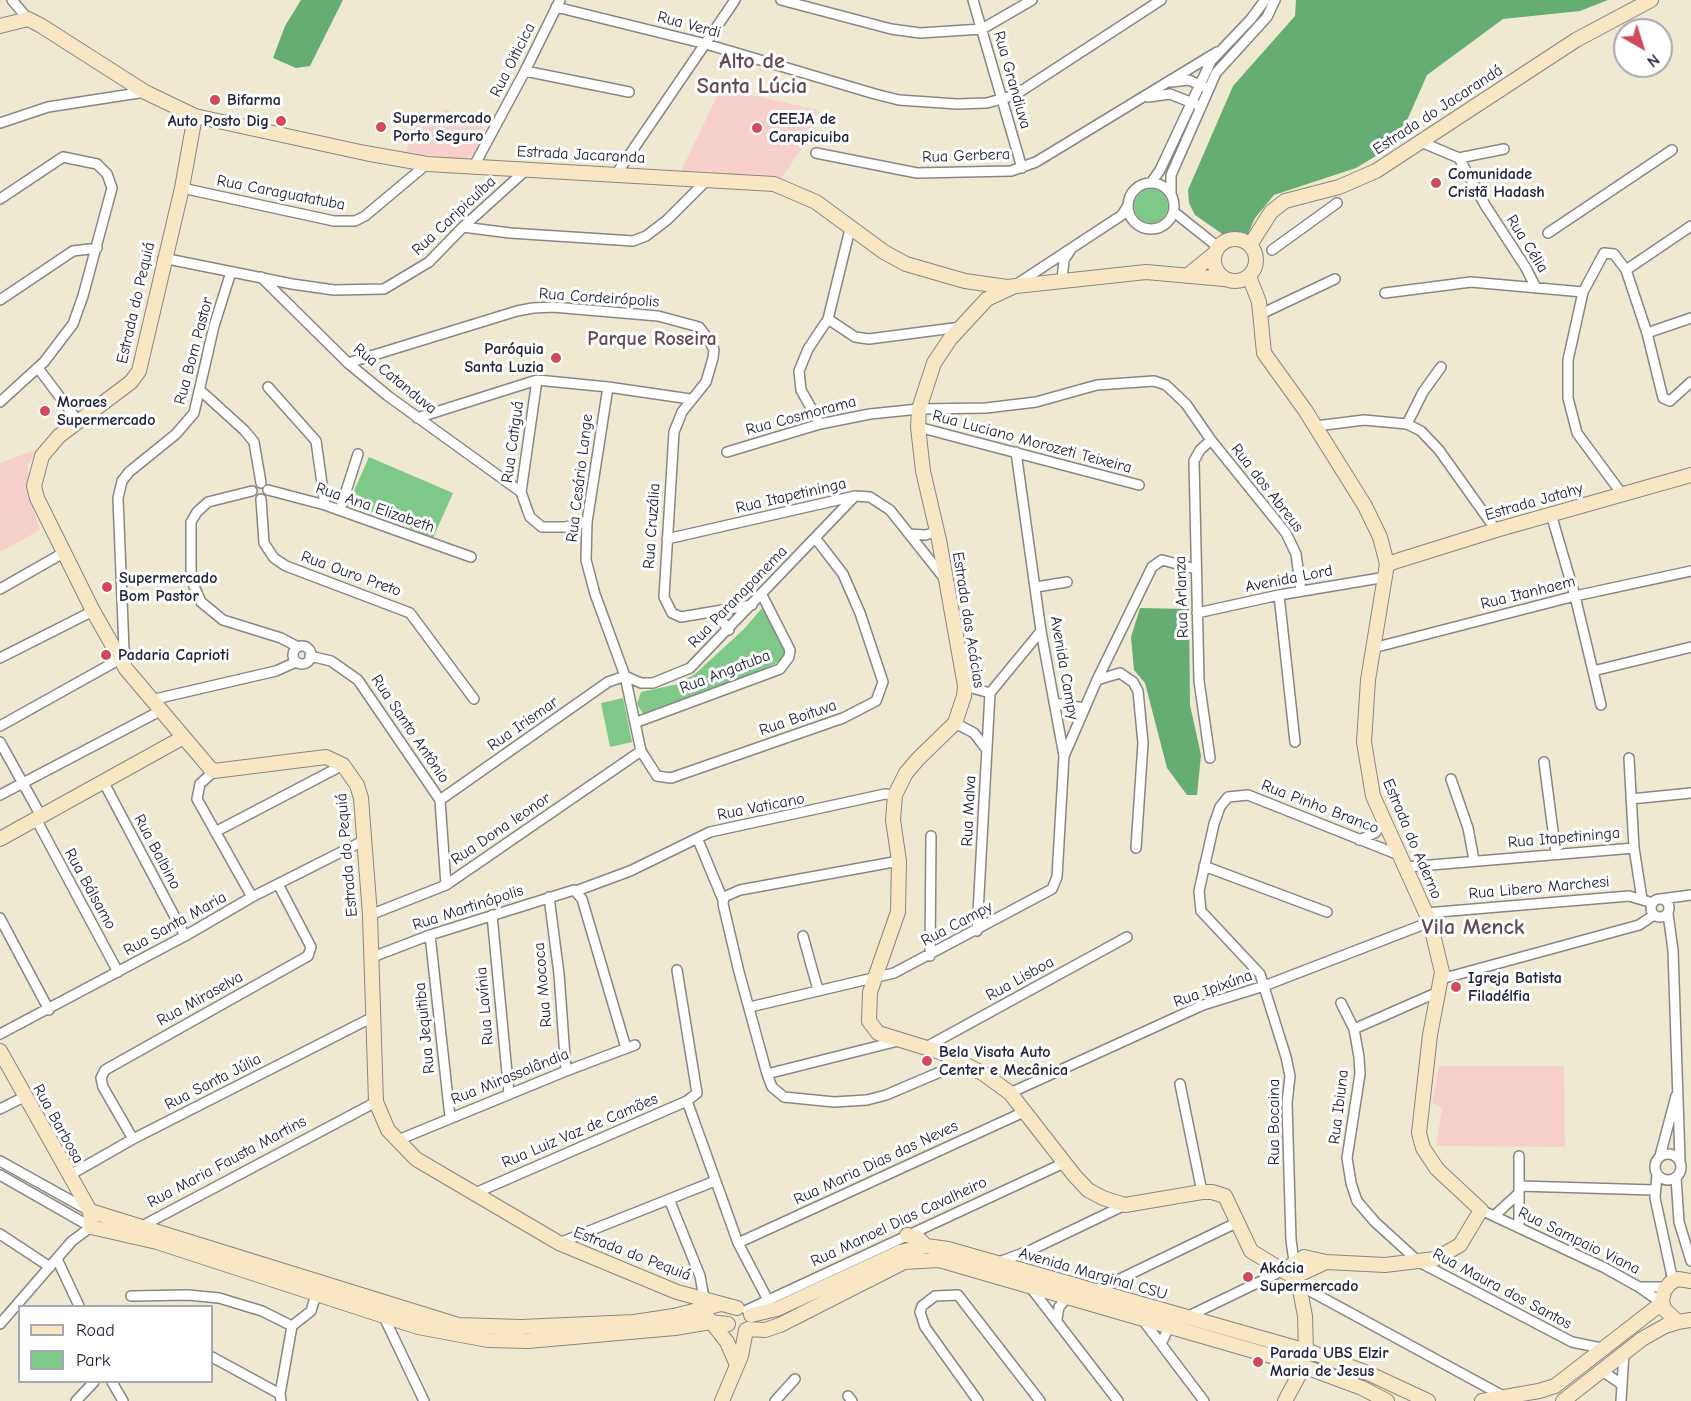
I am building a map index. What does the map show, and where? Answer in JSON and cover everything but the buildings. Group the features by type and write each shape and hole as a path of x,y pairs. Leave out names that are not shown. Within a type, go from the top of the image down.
{"main road":[{"name":"Estrada do Jacarandá","path":"1250,244 1271,212 1285,201 1339,187 1365,177 1568,45 1650,0"},
{"path":"0,26 28,19 66,39 145,92 195,116"},
{"name":"Estrada Jacaranda","path":"195,116 427,164 616,173 774,184 788,188 816,202 850,229"},
{"name":"Estrada do Pequiá","path":"195,116 182,188 139,371 131,382 78,421 42,456 34,486 37,498 93,611 122,658 182,738 214,771"},
{"path":"850,229 906,264 965,281 1015,286 1146,272 1187,276 1224,279 1241,281 1249,276 1256,261 1250,244 1230,239 1187,276"},
{"path":"1216,251 1215,268 1224,279"},
{"name":"Estrada do Aderno","path":"1249,276 1261,314 1264,353 1316,426 1365,506 1380,537 1387,571 1368,680 1364,742 1370,783 1428,918 1438,948 1439,985 1420,1114 1420,1141 1437,1169 1488,1213"},
{"name":"Estrada das Acácias","path":"1015,286 987,299 961,327 934,363 919,409 918,427 923,471 937,532 965,686 962,704 955,723 912,766 895,795 893,820 899,861 898,912 874,978 867,1007 869,1021 878,1032 928,1046 984,1074 1010,1093 1088,1190 1125,1205"},
{"name":"Estrada Jatahy","path":"1387,571 1496,530 1691,475"},
{"path":"0,839 182,738"},
{"path":"214,771 326,757 343,765"},
{"name":"Estrada do Pequiá","path":"343,765 357,785 362,798 370,915 376,1102 383,1122 416,1159 472,1194 559,1243 704,1302"},
{"name":"Rua Barbosa","path":"0,1051 68,1176 90,1211"},
{"path":"1125,1205 1202,1192 1225,1196 1251,1251 1293,1273 1305,1316 1306,1351 1293,1391 1285,1401"},
{"path":"90,1211 91,1227 157,1242 458,1325 592,1330 710,1322 728,1325 739,1332 746,1318"},
{"name":"Rua Maria Fausta Martins","path":"90,1211 142,1226"},
{"path":"1293,1273 1311,1257 1326,1262 1384,1265 1435,1260 1455,1250 1488,1213"},
{"path":"142,1226 318,1287 383,1315 418,1327 488,1340 528,1341 674,1316 704,1302 723,1304 746,1318"},
{"path":"907,1235 918,1238 926,1246"},
{"name":"Avenida Marginal CSU","path":"746,1318 777,1309 900,1252 926,1246 948,1249 995,1263 1029,1286 1067,1298 1110,1303 1187,1319 1306,1351 1370,1374 1428,1401"},
{"name":"Avenida Marginal CSU","path":"746,1318 765,1330 780,1325 904,1262 939,1260 1093,1292 1142,1319 1170,1325 1302,1366 1362,1388 1387,1401"},
{"path":"1482,1401 1549,1389 1662,1303 1670,1284 1691,1281"},
{"path":"674,1316 679,1306 677,1292"},
{"path":"704,1302 710,1322 727,1341 737,1365"},
{"path":"1662,1303 1668,1314 1687,1321"},
{"path":"727,1341 729,1314 746,1318"},
{"path":"722,1401 746,1342 746,1318"},
{"path":"1563,1401 1655,1330 1687,1321"},
{"path":"1362,1388 1370,1374"}],"street":[{"path":"12,0 28,19"},
{"path":"616,173 735,0"},
{"path":"781,0 876,25 920,33 982,29 1032,0"},
{"name":"Rua Grandiuva","path":"973,0 1022,168"},
{"path":"1002,100 1026,89 1161,0"},
{"path":"1151,183 1160,170 1198,84 1217,52 1251,19 1264,0"},
{"path":"1216,251 1174,212 1171,175 1208,90 1221,66 1267,16 1275,0"},
{"name":"Rua Verdi","path":"558,4 899,100 957,104 1002,100"},
{"name":"Rua Oiticica","path":"474,166 558,4"},
{"name":"Rua Gerbera","path":"816,153 917,174 987,174 1022,168 1217,52"},
{"path":"525,71 629,92"},
{"path":"1167,83 1181,80 1198,84 1208,90"},
{"path":"0,123 48,107 145,92"},
{"name":"Rua Gerbera","path":"1137,101 1163,94 1201,106"},
{"path":"1421,142 1460,158 1504,149"},
{"path":"1548,233 1672,150"},
{"path":"0,199 56,161 71,157 97,164 111,180 110,199 73,324 38,368 0,402"},
{"name":"Rua Célia","path":"1460,158 1485,205 1526,268 1536,288"},
{"name":"Rua Caraguatatuba","path":"182,188 334,221 355,221 365,216 427,164"},
{"name":"Rua Caripicuíba","path":"164,258 334,290 384,290 429,262 525,170"},
{"path":"463,227 510,234 633,242 646,236 667,220 708,179"},
{"path":"1015,286 1122,215 1137,187 1151,183 1163,186 1171,194"},
{"path":"1272,250 1337,203"},
{"path":"1127,207 1132,221 1138,226 1152,230 1166,224 1174,212"},
{"path":"1626,270 1691,226"},
{"path":"820,424 801,390 799,371 808,349 828,319 850,229"},
{"path":"1062,280 1064,260 1072,247"},
{"path":"0,300 74,251 97,248"},
{"path":"1622,494 1577,433 1569,408 1568,360 1583,292 1602,255 1607,252 1614,254 1626,270 1647,333 1663,398 1670,401 1691,382"},
{"name":"Rua Bom Pastor","path":"122,658 118,498 122,481 188,422 198,405 214,326 231,272"},
{"name":"Rua Catanduva","path":"261,277 348,363 417,417 521,492"},
{"path":"1261,314 1335,279"},
{"path":"1385,293 1453,283 1583,292"},
{"name":"Rua Cordeirópolis","path":"348,363 524,309 553,307 645,315 694,325 709,339 714,350 712,367 706,382 690,399"},
{"path":"1647,333 1691,318"},
{"path":"828,319 855,337 869,339 961,327"},
{"path":"1407,424 1423,392 1441,367"},
{"path":"38,368 78,421"},
{"path":"417,417 537,380 608,387 690,399"},
{"name":"Rua Catiguá","path":"537,380 521,492 530,517 542,527 565,527 587,522"},
{"name":"Rua Cosmorama","path":"727,452 820,424 870,414 919,409 986,408 1036,402 1097,385 1154,381 1166,385 1186,404 1211,440"},
{"path":"268,387 316,441 326,505"},
{"name":"Rua Cesário Lange","path":"608,387 587,522 586,551 589,571 625,676"},
{"path":"201,391 254,442 266,497 261,500 255,498 252,491"},
{"name":"Rua Cruzália","path":"690,399 674,432 663,584 668,608 681,617 752,605"},
{"path":"1316,426 1364,420 1407,424 1430,438 1496,530"},
{"name":"Rua Luciano Morozeti Teixeira","path":"918,427 1139,485"},
{"name":"Rua Arlanza","path":"1210,758 1199,681 1194,461 1200,450 1211,440"},
{"name":"Rua dos Abreus","path":"1211,440 1286,533 1296,554 1301,591"},
{"name":"Avenida Campy","path":"1016,452 1041,631 1064,756 1057,877 1052,890"},
{"path":"340,510 358,454"},
{"path":"0,795 156,705 276,671 297,662 305,663 310,656 308,648 298,647 281,638 223,620 201,602 194,586 191,570 191,522 197,512 208,502 252,491 256,484 265,487"},
{"name":"Rua Ana Elizabeth","path":"265,487 326,505 471,557"},
{"name":"Rua Itapetininga","path":"667,539 855,496 870,497 882,504 945,579"},
{"name":"Rua Paranapanema","path":"625,676 641,683 653,683 673,677 690,668 729,630 855,496"},
{"name":"Rua Ouro Preto","path":"261,500 264,543 274,558 286,566 410,613 474,699"},
{"path":"1551,514 1575,596 1601,705"},
{"path":"909,534 920,536 937,532"},
{"name":"Rua Boituva","path":"625,676 637,722 641,751 652,772 660,777 671,778 843,718 876,701 884,682 860,613 843,574 816,539"},
{"path":"0,589 65,552"},
{"path":"1064,756 1084,708 1147,575 1156,563 1169,561 1196,569"},
{"name":"Avenida Lord","path":"1197,614 1387,571"},
{"name":"Rua Itanhaem","path":"1373,648 1575,596 1691,571"},
{"path":"1036,587 1067,582"},
{"name":"Rua Angatuba","path":"637,722 780,669 789,657 790,650 762,595"},
{"path":"1279,595 1295,742"},
{"path":"0,658 93,611"},
{"path":"715,612 729,630"},
{"path":"965,686 990,693 1041,631"},
{"path":"297,662 293,654 298,647"},
{"path":"1593,671 1691,647"},
{"name":"Rua Santo Antônio","path":"310,656 331,661 358,680 440,800 446,885"},
{"path":"0,726 122,658"},
{"path":"1097,680 1120,674 1133,682 1140,702 1143,734 1136,848"},
{"name":"Rua Irismar","path":"440,800 608,682 625,676"},
{"name":"Rua Malva","path":"977,932 990,693"},
{"path":"1054,703 1084,708"},
{"path":"955,723 974,733 987,750"},
{"name":"Rua Bálsamo","path":"0,742 118,972"},
{"name":"Rua Dona leonor","path":"370,915 446,885 641,751"},
{"name":"Rua Itapetininga","path":"1404,862 1474,860 1634,848 1629,758"},
{"path":"1544,762 1556,854"},
{"path":"215,832 343,765"},
{"path":"214,771 205,777 197,791 198,798 252,897"},
{"path":"1451,779 1468,828 1474,860"},
{"name":"Rua Balbino","path":"103,781 185,936"},
{"path":"1631,799 1691,793"},
{"name":"Rua Vaticano","path":"639,867 698,840 710,832 885,794 895,795"},
{"name":"Rua Pinho Branco","path":"1264,986 1256,968 1201,911 1199,897 1204,866 1220,807 1228,797 1236,794 1248,795 1359,840 1404,862"},
{"path":"1359,840 1376,833 1384,820"},
{"path":"930,956 931,836"},
{"name":"Rua Santa Maria","path":"0,1034 49,1010 252,897 365,840"},
{"path":"698,840 723,902 772,1087 784,1097 827,1101 867,1100 886,1095 961,1063"},
{"path":"1634,848 1642,899"},
{"path":"723,902 727,894 740,890 899,861"},
{"path":"1204,866 1328,912"},
{"name":"Rua Martinópolis","path":"370,958 430,934 571,890 579,895 639,867"},
{"name":"Rua Miraselva","path":"133,1139 103,1087 101,1078 105,1070 308,956 310,947 278,884"},
{"name":"Rua Campy","path":"750,1007 894,973 977,932 1052,890"},
{"name":"Rua Mirassolândia","path":"398,1140 450,1117 631,1047 579,895"},
{"name":"Rua Libero Marchesi","path":"1428,918 1629,896 1657,901 1691,895"},
{"name":"Rua Mococa","path":"549,897 559,974 566,1071"},
{"path":"1654,915 1652,910 1657,901 1669,906 1673,950 1677,1091 1680,1105 1680,1161 1677,1176 1679,1222 1691,1262"},
{"path":"1354,1029 1439,985 1639,925 1654,915 1663,917 1668,914"},
{"name":"Rua Lavínia","path":"492,915 509,1094"},
{"path":"0,918 49,1010"},
{"name":"Rua Ipixúna","path":"1010,1093 1203,1005 1264,986 1428,918"},
{"name":"Rua Jequitiba","path":"430,934 450,1117"},
{"path":"803,936 818,990"},
{"name":"Rua Lisboa","path":"928,1046 1127,937"},
{"name":"Rua Luiz Vaz de Camões","path":"472,1194 687,1101 698,1093 677,969"},
{"name":"Rua Bocaina","path":"1264,986 1290,1076 1287,1103 1293,1273"},
{"name":"Rua Ibiuna","path":"1341,1003 1354,1029 1360,1074 1347,1158 1351,1183 1357,1201 1419,1262"},
{"name":"Rua Santa Júlia","path":"68,1176 133,1139 373,1017"},
{"path":"767,1074 901,1040"},
{"path":"1180,1084 1202,1192"},
{"path":"1660,1156 1669,1153 1691,1169 1664,1180 1657,1174 1654,1166 1660,1156 1677,1091"},
{"path":"0,1109 24,1097"},
{"path":"687,1101 738,1243 768,1299"},
{"name":"Rua Maria Fausta Martins","path":"142,1226 376,1102"},
{"name":"Rua Maria Dias das Neves","path":"738,1243 1026,1111"},
{"path":"1519,1156 1519,1228"},
{"path":"0,1161 90,1211"},
{"name":"Rua Manoel Dias Cavalheiro","path":"746,1318 768,1299 1064,1163"},
{"path":"1657,1174 1654,1190 1670,1284"},
{"path":"0,1175 91,1227 72,1241 0,1324"},
{"path":"559,1243 715,1181"},
{"path":"1488,1213 1520,1190 1654,1190"},
{"path":"669,1199 700,1276 704,1302"},
{"path":"995,1263 1031,1250 1125,1205"},
{"name":"Rua Sampaio Viana","path":"1488,1213 1639,1287 1670,1284"},
{"path":"1093,1292 1236,1223"},
{"path":"0,1234 50,1267"},
{"path":"1015,1275 1031,1250"},
{"path":"57,1259 79,1305"},
{"name":"Rua Maura dos Santos","path":"1419,1262 1572,1342 1601,1348"},
{"path":"1161,1344 1170,1325 1293,1273 1505,1397"},
{"path":"1029,1286 1057,1319 1118,1401"},
{"path":"213,1358 280,1397 292,1326 311,1311 318,1287"},
{"path":"1639,1287 1662,1303"},
{"path":"131,1296 188,1295 219,1298 262,1311 292,1326"},
{"path":"978,1401 925,1327 920,1312 922,1306 935,1296 958,1295 1040,1401"},
{"path":"1057,1319 1059,1307 1067,1298"},
{"path":"383,1315 424,1401"},
{"path":"1142,1319 1204,1401"},
{"path":"1572,1342 1583,1362"},
{"path":"1622,1401 1624,1352"},
{"path":"1601,1370 1621,1384"},
{"path":"775,1401 795,1379"},
{"path":"76,1401 93,1383"},
{"path":"113,1383 123,1401"},
{"path":"1480,1383 1482,1401"}],"shaded area":[{"name":"CEEJA de Carapicuiba","path":"721,88 818,110 804,145 781,179 680,173"},
{"path":"445,109 485,128 476,153 464,160 407,152 411,116 436,122"},
{"path":"38,449 28,465 30,499 40,530 0,552 0,463"},
{"path":"1439,1066 1564,1066 1565,1147 1436,1146 1442,1108 1432,1103"}],"green space":[{"path":"301,0 343,0 310,66 296,68 273,58 285,26"},
{"path":"1296,0 1608,0 1580,11 1503,19 1427,75 1397,143 1356,168 1274,195 1255,218 1247,236 1231,240 1195,215 1189,203 1188,190 1233,86 1295,16"},
{"path":"1151,189 1163,194 1168,206 1163,218 1151,223 1139,218 1134,206 1139,194"},
{"path":"369,457 453,493 433,538 349,502"},
{"path":"763,607 787,653 783,660 744,678 643,714 637,704 641,692 678,684 695,674 744,629"},
{"path":"1140,608 1189,609 1190,705 1201,755 1197,795 1187,795 1167,768 1145,683 1134,670 1131,637"},
{"path":"623,698 632,742 610,747 601,703"}],"place":[{"name":"Bifarma","path":"215,100"},
{"name":"Auto Posto Dig","path":"281,121"},
{"name":"Supermercado Porto Seguro","path":"381,127"},
{"name":"CEEJA de Carapicuiba","path":"757,128"},
{"name":"Comunidade Cristã Hadash","path":"1436,183"},
{"name":"Paróquia Santa Luzia","path":"556,358"},
{"name":"Moraes Supermercado","path":"45,411"},
{"name":"Supermercado Bom Pastor","path":"107,587"},
{"name":"Padaria Caprioti","path":"106,655"},
{"name":"Igreja Batista Filadélfia","path":"1456,987"},
{"name":"Bela Visata Auto Center e Mecânica","path":"927,1061"},
{"name":"Akácia Supermercado","path":"1248,1277"},
{"name":"Parada UBS Elzir Maria de Jesus","path":"1258,1362"}],"district":[{"name":"Alto de Santa Lúcia","path":"752,74"},
{"name":"Parque Roseira","path":"652,339"},
{"name":"Vila Menck","path":"1473,928"}]}
